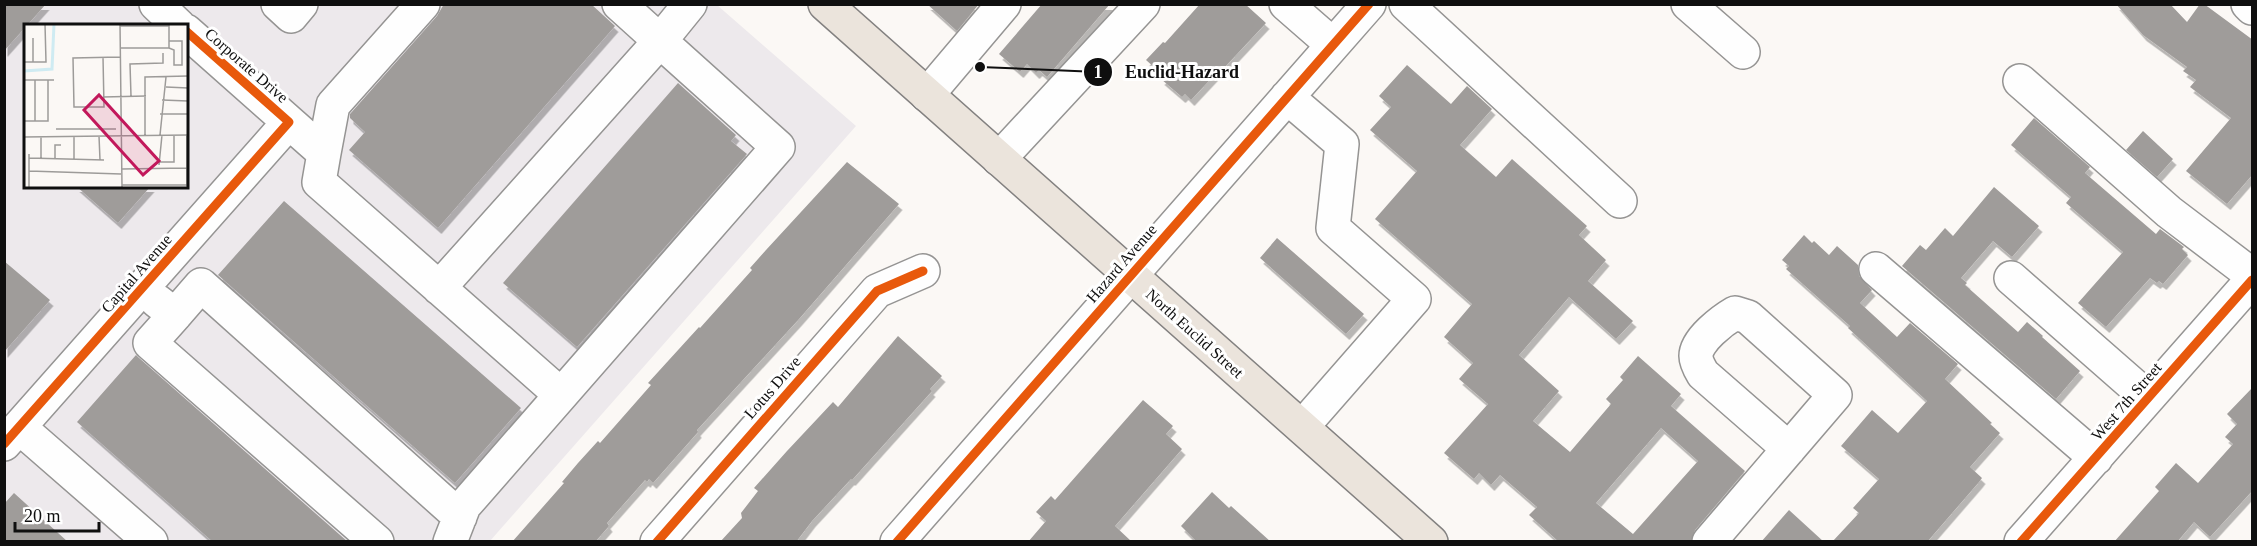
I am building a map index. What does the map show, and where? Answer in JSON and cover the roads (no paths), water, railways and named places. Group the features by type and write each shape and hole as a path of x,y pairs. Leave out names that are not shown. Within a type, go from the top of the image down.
{"main road":[{"name":"North Euclid Street","path":"825,4 1431,542"}],"street":[{"path":"156,4 177,24"},
{"path":"278,4 291,16 301,4"},
{"path":"423,4 333,105 319,182 561,395"},
{"path":"377,542 150,343 201,285 455,529 464,506 778,147 619,4"},
{"path":"440,288 660,41 690,4"},
{"path":"927,95 1004,4"},
{"path":"999,159 1143,4"},
{"path":"1286,4 1333,45"},
{"name":"Hazard Avenue","path":"897,542 1369,4"},
{"path":"1406,4 1620,201"},
{"path":"1688,4 1743,52"},
{"path":"2247,4 2253,8"},
{"name":"Corporate Drive","path":"188,33 324,153"},
{"path":"2020,81 2169,212 2253,275"},
{"path":"1287,97 1342,144 1333,228 1414,299 1302,427"},
{"name":"Capital Avenue","path":"12,435 289,122"},
{"path":"1876,269 2096,458"},
{"name":"Lotus Drive","path":"657,542 877,291 923,271"},
{"path":"2011,278 2148,398"},
{"name":"West 7th Street","path":"2021,542 2253,280"},
{"path":"142,289 175,315"},
{"path":"12,435 151,542"},
{"path":"1709,542 1788,449"}],"place":[{"name":"Euclid-Hazard","path":"980,67"}]}
